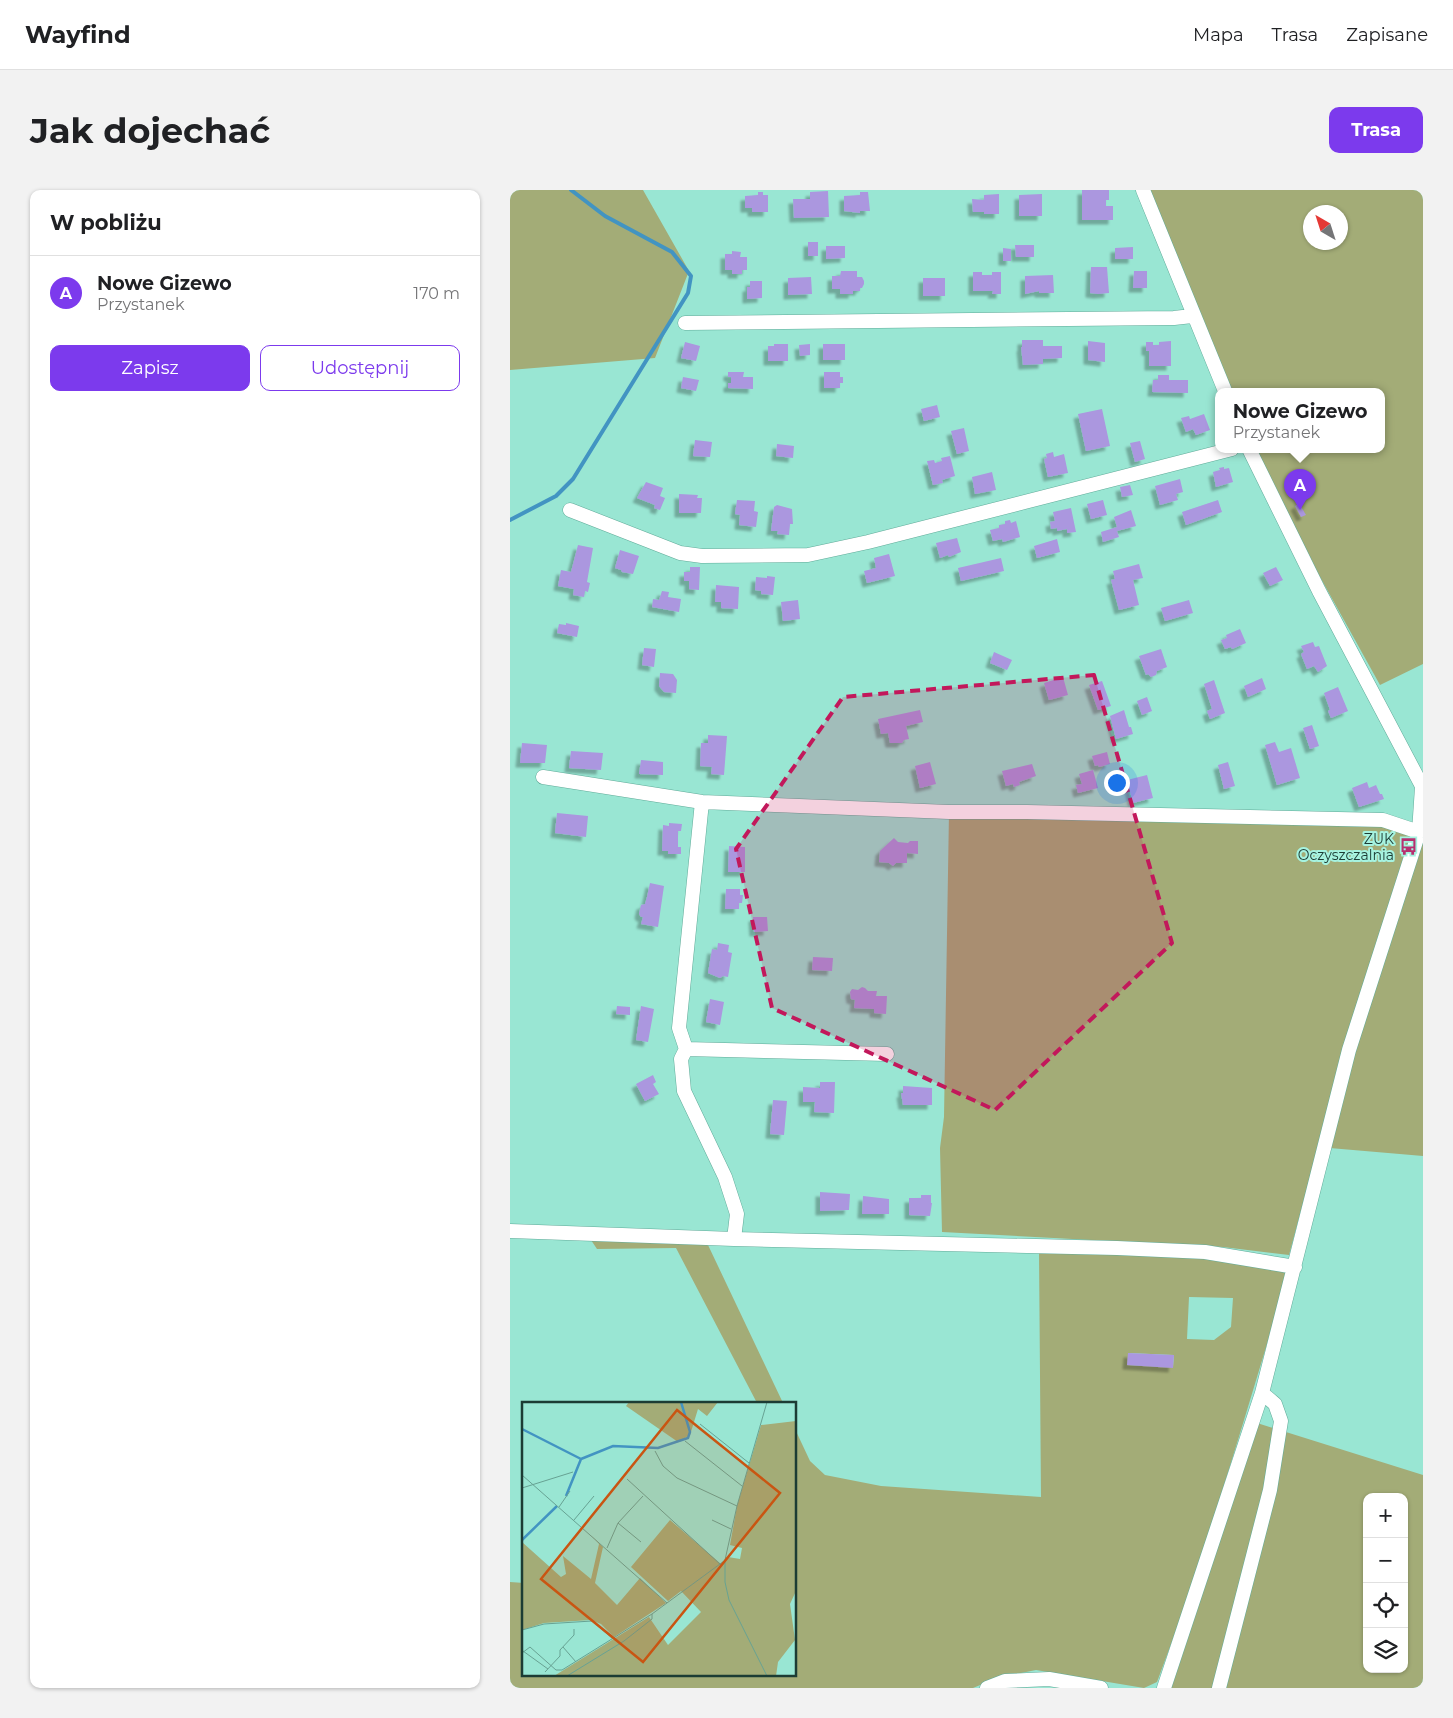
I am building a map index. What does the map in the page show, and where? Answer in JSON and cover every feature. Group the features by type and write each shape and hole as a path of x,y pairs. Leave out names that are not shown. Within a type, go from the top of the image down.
{"street":[{"path":"1143,190 1192,316 1223,388"},
{"path":"685,323 1174,318 1192,316"},
{"path":"570,510 680,553 702,556 808,555 868,542 1216,453"},
{"path":"1164,1688 1262,1393 1349,1050 1419,832 1422,787 1319,591 1251,453"},
{"path":"542,777 702,802 949,812 1037,812 1383,820 1419,832"},
{"path":"702,802 679,1028 686,1049 681,1059 684,1091 725,1177 737,1214 734,1239"},
{"path":"686,1049 887,1054"},
{"path":"510,1231 1206,1252 1295,1267"},
{"path":"1219,1688 1270,1490 1281,1421 1275,1404 1262,1393"},
{"path":"987,1688 1004,1680 1049,1679 1101,1688"}],"highlighted area":[{"path":"1094,675 1172,943 995,1110 772,1008 736,849 843,697"}],"green space":[{"path":"510,190 643,190 689,271 655,358 510,370"},
{"path":"1143,190 1423,190 1423,664 1380,685 1251,453 1385,453 1385,388 1224,388"},
{"path":"1423,811 1423,1156 1318,1147 1289,1255 1223,1247 942,1232 940,1148 944,1117 949,812 1417,826"},
{"path":"589,1237 708,1245 783,1402 756,1402 676,1248 597,1249"},
{"path":"1039,1252 1186,1256 1289,1271 1210,1529 1157,1682 1144,1688 1036,1670 997,1678 973,1688 510,1688 510,1582 522,1583 522,1676 796,1676 796,1431 810,1461 825,1475 881,1486 1041,1497","holes":["1189,1297 1233,1298 1231,1327 1214,1340 1187,1339","1128,1353 1174,1355 1173,1367 1128,1365"]},
{"path":"1257,1423 1423,1475 1423,1688 1170,1688"}],"building":[{"path":"1082,190 1109,190 1109,200 1106,200 1106,206 1113,206 1113,220 1082,220"},
{"path":"828,191 829,217 794,218 793,199 810,199 810,192"},
{"path":"758,192 768,195 768,212 752,212 752,208 745,208 745,196 758,195"},
{"path":"860,192 868,192 870,211 860,211 860,213 844,211 844,196 860,195"},
{"path":"999,194 999,214 973,212 972,199 984,200 984,195"},
{"path":"1042,194 1042,216 1019,216 1019,195"},
{"path":"808,242 818,242 818,256 808,256"},
{"path":"1015,245 1034,245 1034,257 1016,257"},
{"path":"826,246 845,246 845,258 826,259"},
{"path":"1133,247 1133,259 1115,259 1115,248"},
{"path":"1003,248 1011,249 1011,261 1003,261"},
{"path":"732,251 741,252 740,257 747,257 747,270 742,270 742,274 732,274 732,270 725,270 725,254 732,254"},
{"path":"1091,267 1107,267 1109,293 1090,293"},
{"path":"841,271 857,271 857,277 862,277 864,281 860,291 853,291 853,294 840,294 840,289 832,289 832,276 840,276"},
{"path":"1134,271 1147,271 1147,288 1133,288"},
{"path":"973,272 982,272 982,275 992,275 992,272 1001,272 1001,294 992,294 993,291 973,291"},
{"path":"1053,275 1054,293 1039,293 1039,291 1025,294 1025,276"},
{"path":"811,277 812,294 788,295 788,278"},
{"path":"923,278 945,278 945,296 923,296"},
{"path":"750,281 762,281 762,298 747,299 747,287 750,287"},
{"path":"1022,340 1043,340 1043,346 1062,346 1062,358 1043,359 1043,364 1023,365"},
{"path":"1088,341 1105,343 1105,362 1088,360"},
{"path":"1171,341 1171,366 1149,366 1149,351 1146,351 1146,342 1153,342 1153,345 1159,345 1159,342"},
{"path":"685,342 700,346 696,361 681,358"},
{"path":"774,344 788,344 788,361 768,361 768,346 774,346"},
{"path":"810,344 810,355 800,356 799,345"},
{"path":"823,344 845,344 845,360 823,360"},
{"path":"728,372 744,372 743,377 753,377 753,389 728,388 728,383 731,383 731,377 728,377"},
{"path":"824,372 840,372 840,377 843,377 843,383 840,383 840,388 824,388"},
{"path":"1158,375 1169,375 1169,380 1188,380 1188,393 1152,392 1153,380 1158,380"},
{"path":"683,377 699,380 696,391 681,388"},
{"path":"937,405 940,417 924,421 921,409"},
{"path":"1102,409 1110,446 1086,451 1078,414"},
{"path":"1204,414 1210,430 1196,435 1193,429 1186,432 1181,418 1189,416 1190,419"},
{"path":"964,428 969,451 957,454 951,431"},
{"path":"695,440 712,442 710,457 693,456"},
{"path":"1140,441 1145,459 1135,462 1130,443"},
{"path":"777,444 794,446 793,458 776,456"},
{"path":"1053,452 1054,457 1064,454 1068,473 1048,477 1044,459 1047,458 1046,454"},
{"path":"950,456 955,476 942,480 943,483 933,485 927,461 934,460 935,463 942,461 941,458"},
{"path":"1224,467 1224,469 1229,468 1233,482 1216,487 1213,472"},
{"path":"992,472 996,490 975,494 972,477"},
{"path":"1180,479 1183,492 1176,494 1178,500 1160,505 1155,486"},
{"path":"646,482 663,488 660,496 665,498 660,510 654,508 655,505 637,498"},
{"path":"1130,485 1133,495 1122,497 1120,487"},
{"path":"679,494 698,495 697,498 702,498 701,513 679,513"},
{"path":"737,500 755,501 754,511 758,512 756,527 739,525 740,515 735,514"},
{"path":"1103,500 1107,515 1091,519 1087,504"},
{"path":"1218,500 1222,512 1186,525 1182,512"},
{"path":"1299,503 1306,515 1301,517 1295,506"},
{"path":"777,505 792,509 793,524 790,524 789,535 777,534 778,531 771,531 774,507"},
{"path":"1071,508 1076,532 1067,533 1067,529 1057,531 1057,528 1051,529 1050,522 1055,521 1053,512"},
{"path":"1131,510 1136,526 1117,531 1119,537 1103,542 1101,532 1117,527 1114,517"},
{"path":"1010,520 1011,523 1016,521 1020,537 1003,542 1002,539 993,541 990,530 999,528 999,525 1005,524 1005,521"},
{"path":"957,538 961,552 949,557 948,555 940,558 936,543"},
{"path":"1057,539 1060,552 1037,558 1034,546"},
{"path":"578,545 593,548 587,582 590,583 588,592 585,591 584,597 573,595 574,589 558,586 561,570 571,572"},
{"path":"620,550 639,556 633,574 622,572 615,568"},
{"path":"889,554 895,576 867,583 864,571 876,568 874,558"},
{"path":"1001,558 1004,571 961,581 958,568"},
{"path":"1139,564 1143,578 1133,580 1139,605 1119,610 1111,580 1115,579 1113,571"},
{"path":"690,567 700,567 699,590 689,589 689,581 684,581 684,572 690,572"},
{"path":"1276,567 1283,580 1270,586 1263,573"},
{"path":"767,576 775,577 773,595 761,594 761,591 755,590 756,577 767,578"},
{"path":"716,585 739,587 738,609 721,608 721,602 715,602"},
{"path":"662,591 669,592 668,597 681,599 679,612 652,607 653,599 659,600"},
{"path":"798,600 800,619 783,621 781,602"},
{"path":"1189,600 1193,613 1165,621 1161,608"},
{"path":"566,623 579,626 577,637 557,633 559,624 566,625"},
{"path":"1240,629 1246,643 1232,649 1231,647 1225,649 1221,640 1227,638 1226,635"},
{"path":"1313,642 1315,647 1319,646 1327,666 1318,672 1314,666 1307,669 1301,654 1304,652 1301,646"},
{"path":"644,648 656,649 654,667 642,665"},
{"path":"1161,649 1167,667 1157,671 1156,675 1151,677 1148,674 1146,675 1139,656"},
{"path":"994,652 1012,660 1007,670 990,663"},
{"path":"660,673 673,674 677,680 676,693 664,692 659,686"},
{"path":"1063,677 1068,695 1049,700 1044,683"},
{"path":"1262,678 1266,689 1248,697 1244,686"},
{"path":"1214,680 1225,713 1210,719 1207,711 1212,709 1204,684"},
{"path":"1102,681 1111,706 1098,710 1089,685"},
{"path":"1338,687 1348,711 1331,718 1324,693"},
{"path":"1147,697 1152,711 1142,715 1137,701"},
{"path":"920,710 923,722 906,726 909,739 904,740 902,743 890,743 888,733 881,734 878,719"},
{"path":"1124,710 1133,734 1116,739 1110,716"},
{"path":"1312,725 1319,746 1310,749 1303,728"},
{"path":"708,735 727,736 724,775 711,774 712,767 700,766 701,743 708,743"},
{"path":"1275,742 1279,752 1291,748 1300,778 1277,785 1265,745"},
{"path":"522,743 547,745 545,763 520,763"},
{"path":"571,751 603,753 601,770 569,768"},
{"path":"1107,752 1110,764 1099,767 1098,765 1095,766 1092,756"},
{"path":"641,760 663,762 663,775 639,774"},
{"path":"930,762 936,784 920,788 915,766"},
{"path":"1228,762 1235,786 1224,789 1218,765"},
{"path":"1032,764 1036,776 1019,782 1020,785 1014,787 1013,784 1006,786 1002,771"},
{"path":"1093,770 1098,788 1078,793 1076,785 1082,784 1079,774"},
{"path":"1147,775 1153,798 1133,803 1127,780"},
{"path":"1367,782 1369,788 1376,785 1384,799 1359,807 1352,788"},
{"path":"557,813 588,816 586,837 555,833"},
{"path":"669,823 682,824 681,831 678,831 678,847 681,847 681,854 668,854 668,851 662,851 663,825 669,826"},
{"path":"894,838 898,842 918,841 918,854 907,853 907,863 896,863 893,866 889,863 879,862 880,851"},
{"path":"729,846 745,847 745,872 728,872"},
{"path":"650,883 664,886 658,927 641,924 643,917 639,914 641,905 645,904"},
{"path":"726,889 740,889 740,895 743,895 742,903 739,903 739,909 725,909"},
{"path":"753,917 767,917 768,931 754,932"},
{"path":"718,943 729,945 728,952 732,953 728,977 723,976 720,978 708,973 712,949 717,950"},
{"path":"813,957 833,958 832,971 812,970"},
{"path":"862,987 868,991 877,991 876,996 887,996 886,1014 874,1013 874,1009 854,1008 855,1000 851,999 850,992 852,989 858,990"},
{"path":"710,999 724,1002 720,1025 706,1022"},
{"path":"617,1006 630,1007 630,1015 616,1014"},
{"path":"641,1006 654,1009 648,1042 636,1040"},
{"path":"653,1075 656,1082 653,1084 659,1094 645,1101 636,1084"},
{"path":"820,1082 835,1082 834,1113 814,1112 815,1102 803,1102 803,1087 820,1088"},
{"path":"903,1086 932,1088 932,1105 903,1105 901,1093 903,1093"},
{"path":"773,1100 787,1101 784,1135 770,1134"},
{"path":"820,1192 850,1194 849,1210 820,1211"},
{"path":"921,1195 931,1195 930,1216 909,1215 909,1198 921,1198"},
{"path":"863,1196 889,1199 889,1214 862,1214"},
{"path":"1128,1353 1174,1355 1173,1368 1127,1365"}],"waterway":[{"path":"510,520 556,496 573,479 688,293 691,276 672,252 605,216 571,190"}],"place":[{"name":"Nowe Gizewo","path":"1300,510"},
{"name":"ZUK Oczyszczalnia","path":"1408,847"}]}
